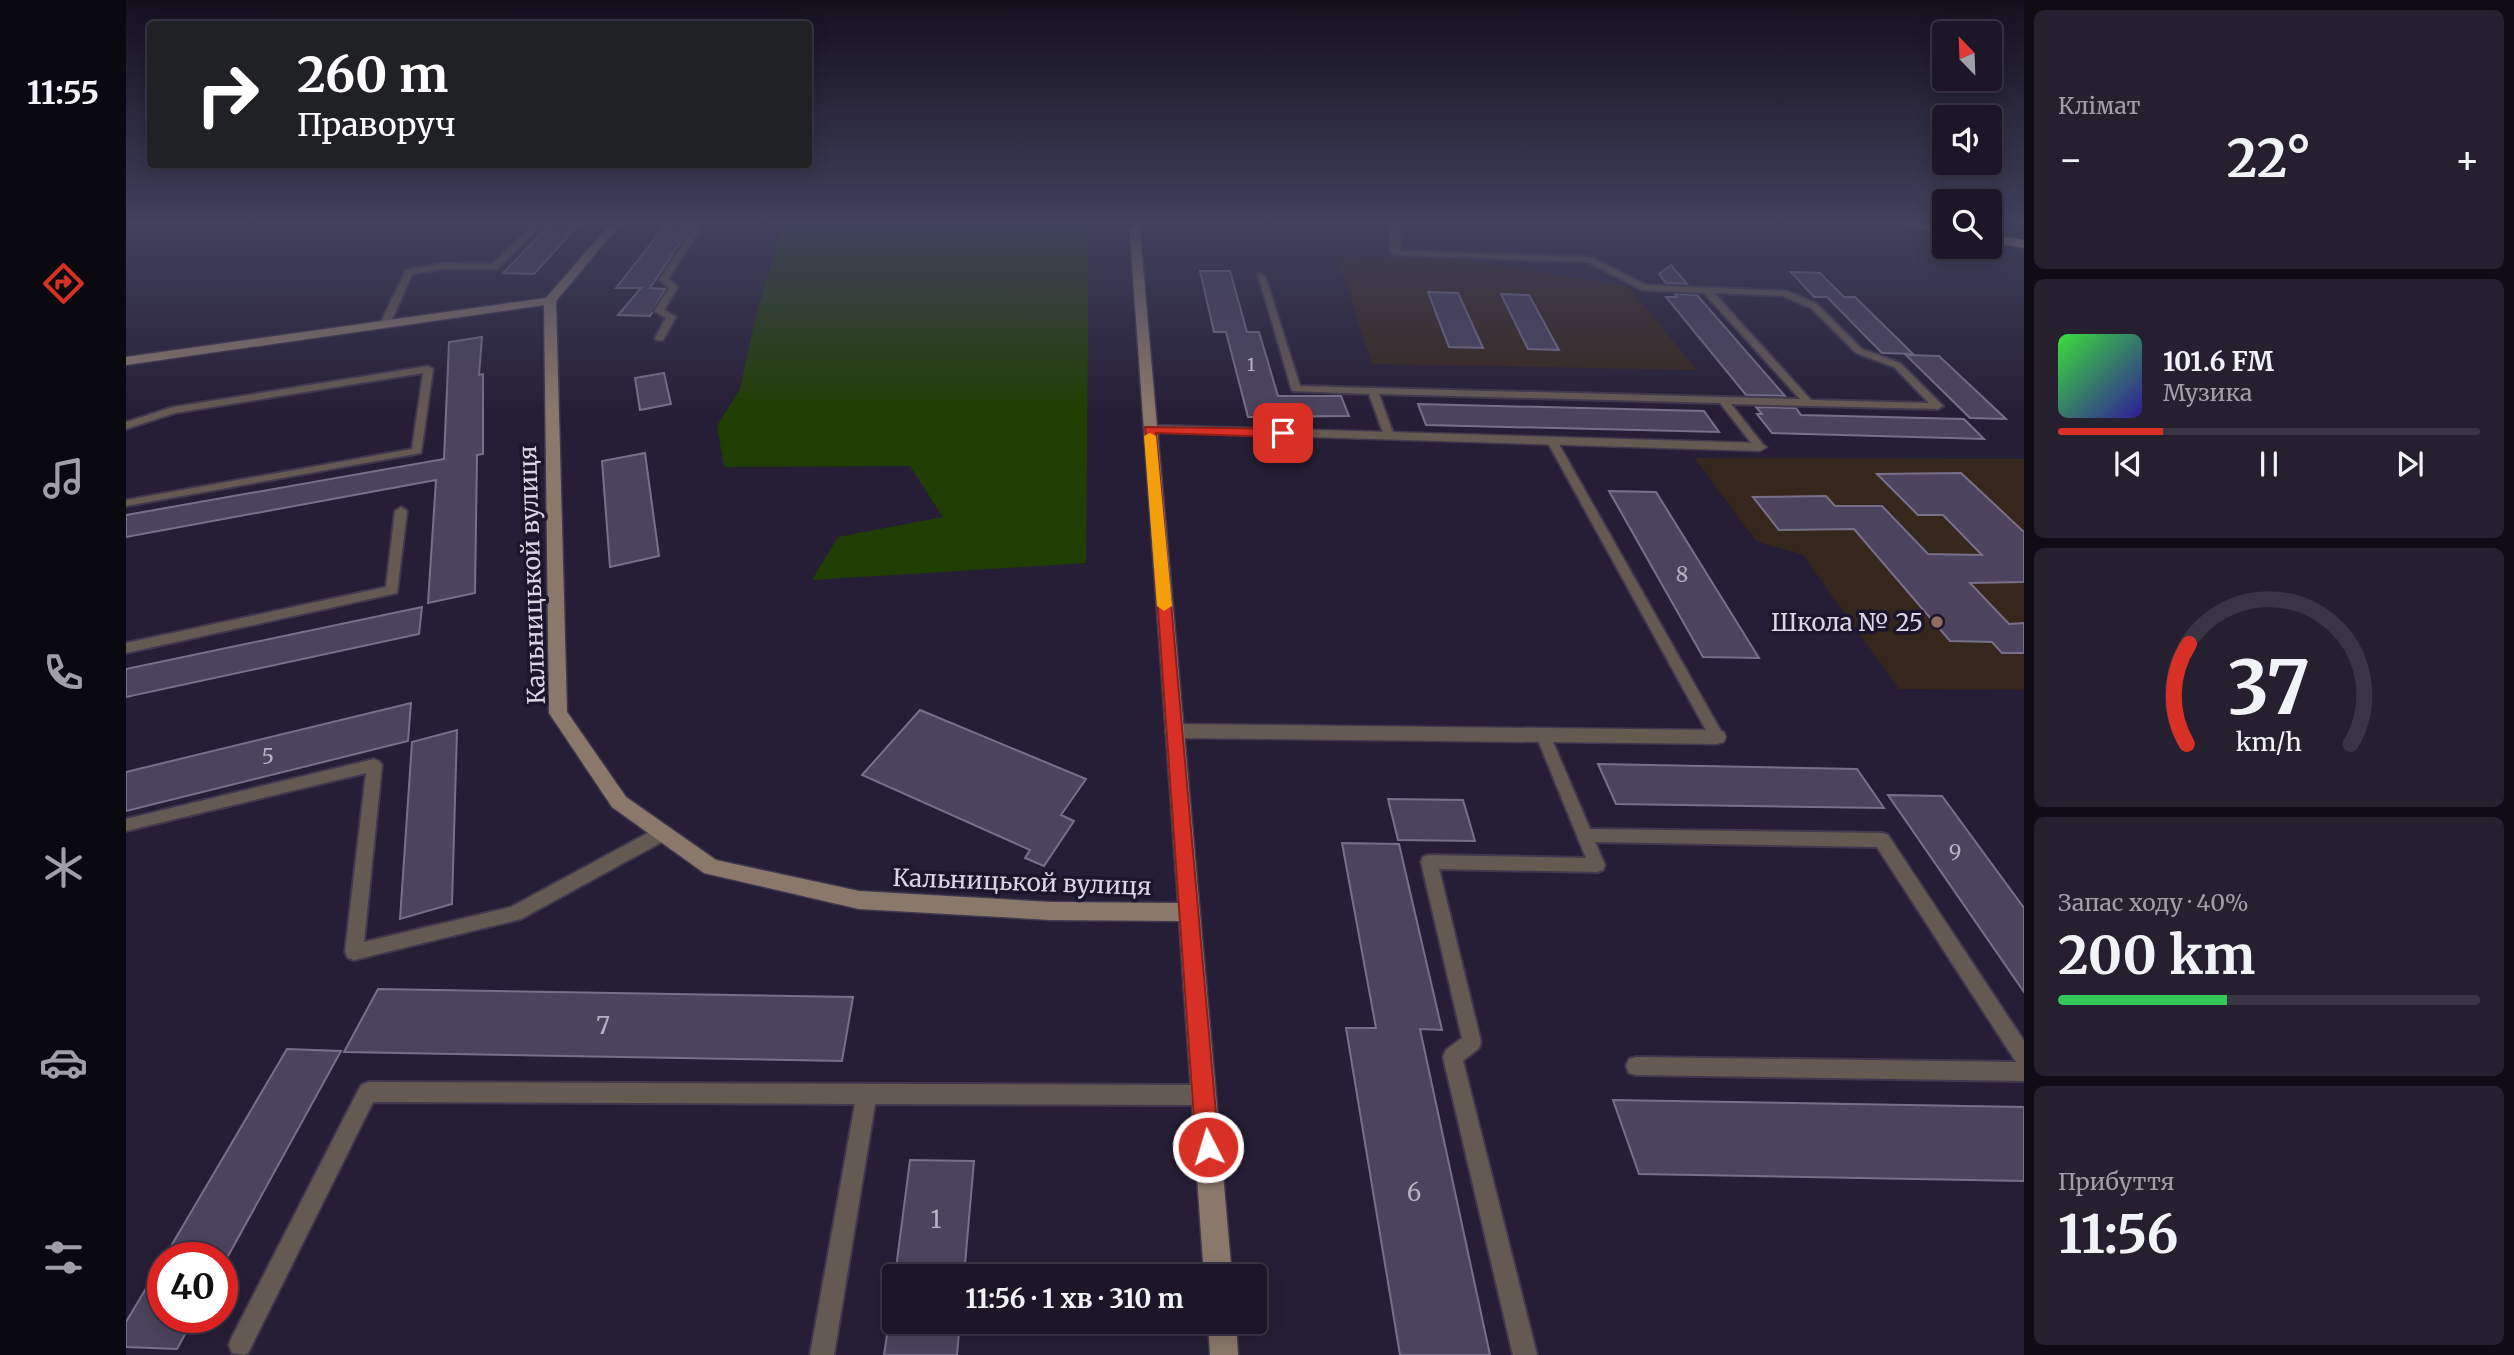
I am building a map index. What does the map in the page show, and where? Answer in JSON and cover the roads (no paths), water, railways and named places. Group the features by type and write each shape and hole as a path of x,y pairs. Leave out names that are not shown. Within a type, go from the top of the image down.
{"street":[{"path":"126,361 550,301 563,285"},
{"path":"1139,285 1217,1264"},
{"name":"Кальницькой вулиця","path":"550,301 558,713 619,802 711,867 859,900 1051,911 1189,912"},
{"path":"1150,429 1760,447"},
{"path":"1174,731 1717,737"},
{"path":"1223,1334 1224,1355"}],"lane":[{"path":"385,324 402,285"},
{"path":"660,338 671,317 659,311 674,287 671,285"},
{"path":"1264,285 1296,388 1938,406 1897,365 1859,351 1814,306 1784,293 1644,288 1639,285"},
{"path":"1706,290 1808,402"},
{"path":"126,426 173,410 428,369 417,451 126,503"},
{"path":"1373,390 1389,436"},
{"path":"1723,400 1760,447"},
{"path":"1552,441 1717,737"},
{"path":"126,648 392,590 401,511"},
{"path":"1525,1355 1452,1057 1472,1042 1429,862 1597,865 1543,735"},
{"path":"126,825 374,765 354,952 515,914 663,833"},
{"path":"1585,835 1882,839 2024,1058"},
{"path":"1636,1066 2024,1072"},
{"path":"240,1345 368,1092 1203,1095"},
{"path":"822,1355 867,1094"}],"place":[{"name":"Школа № 25","path":"1937,622"}]}
